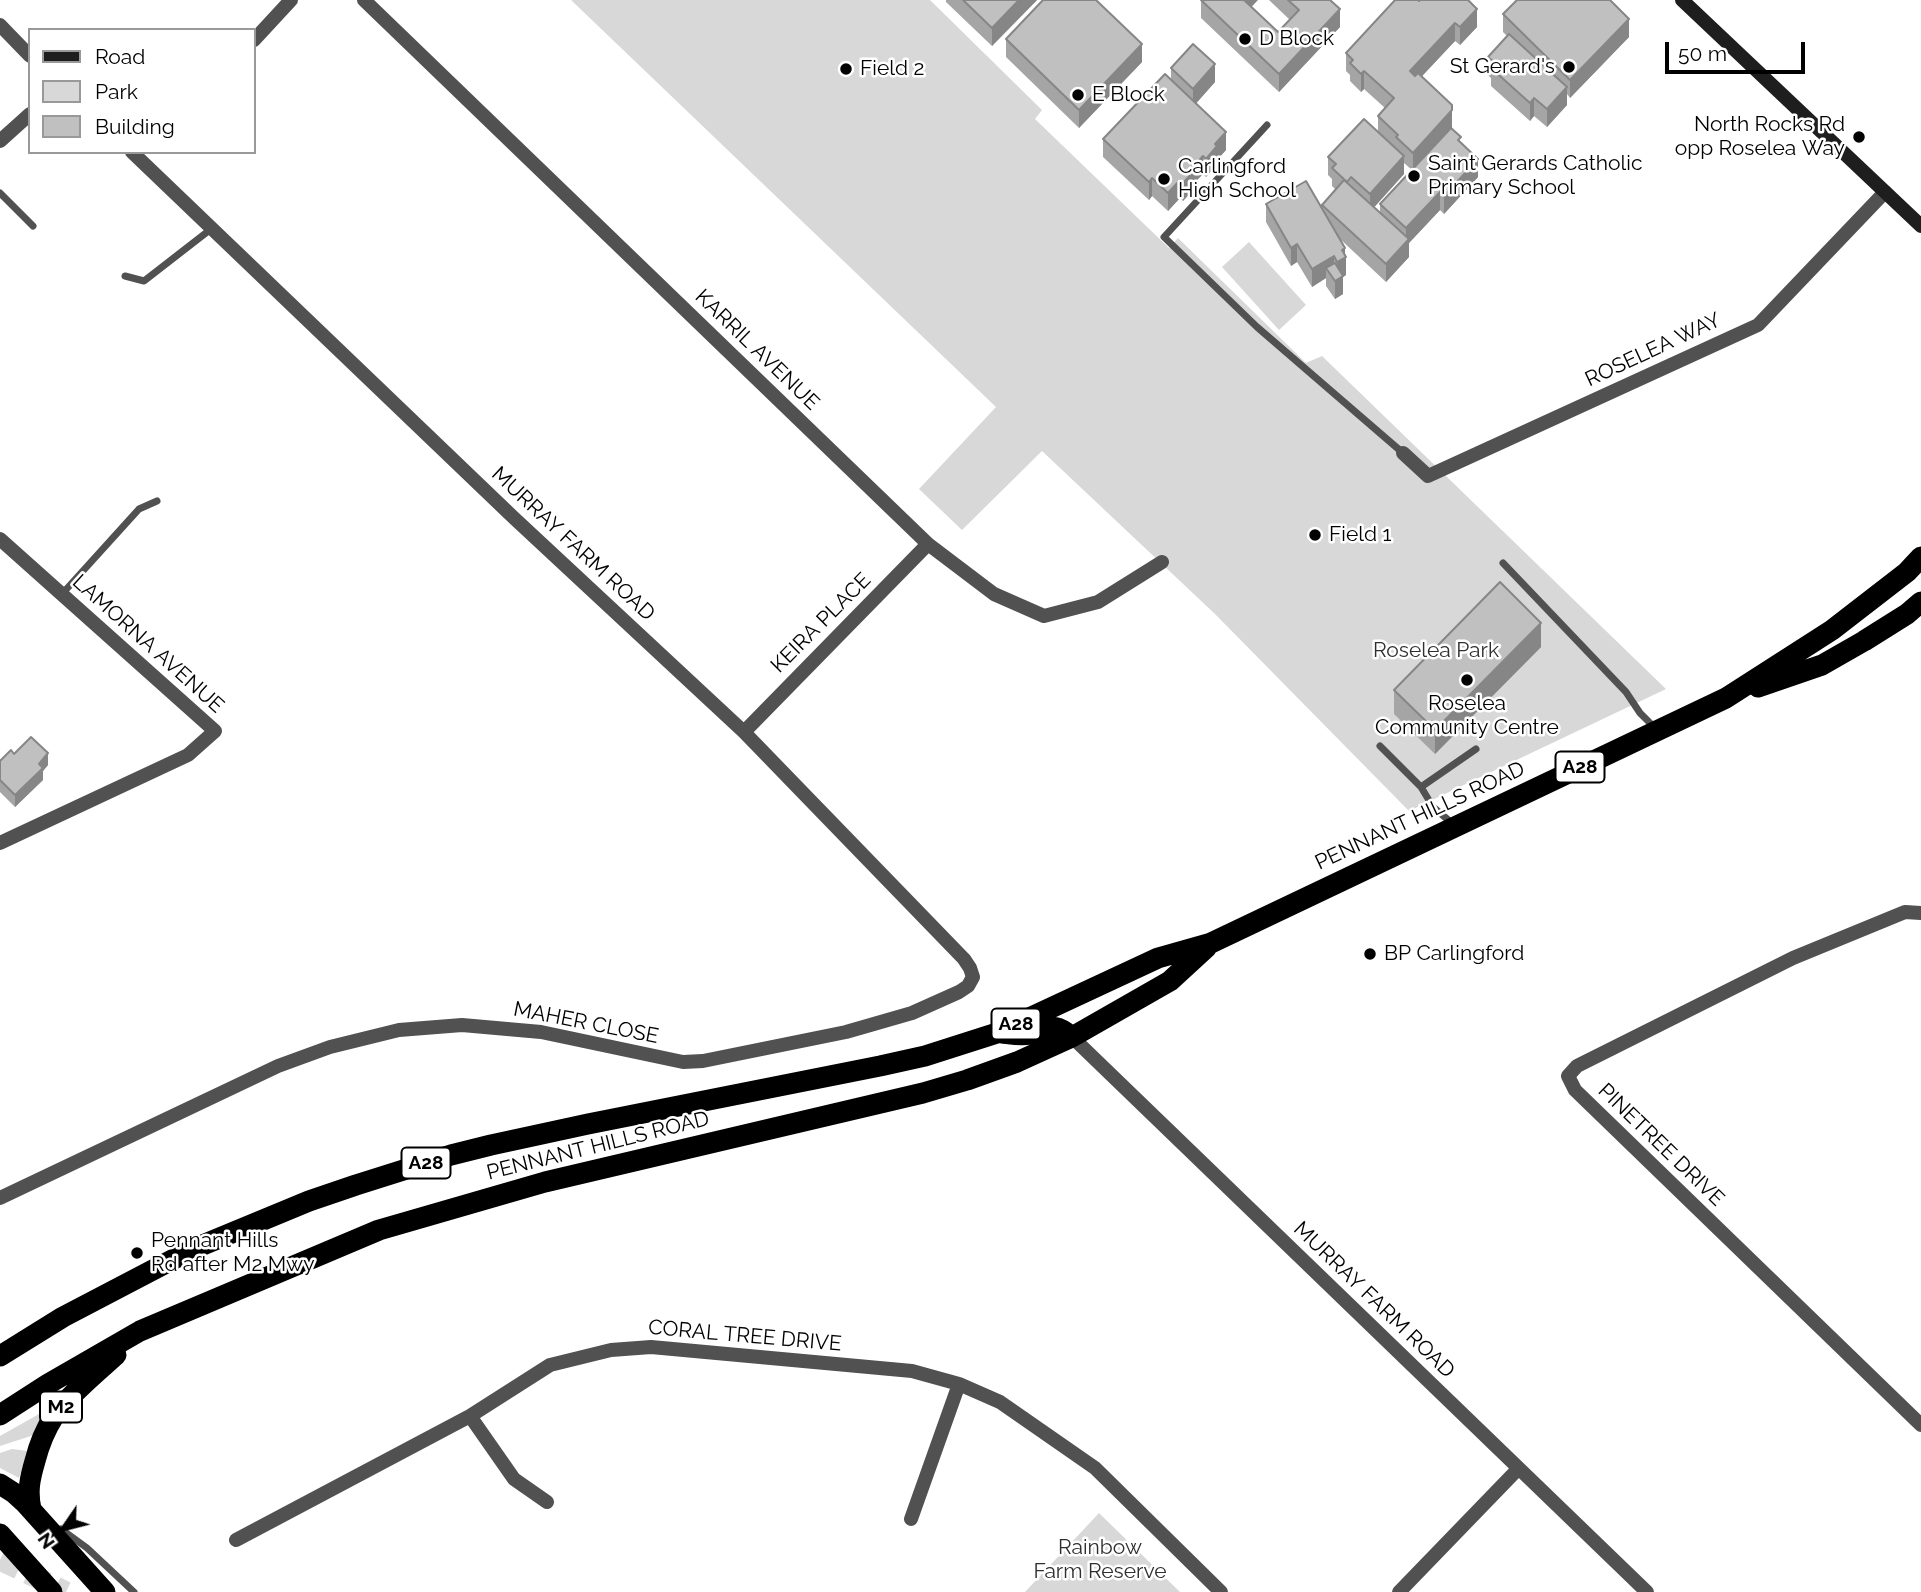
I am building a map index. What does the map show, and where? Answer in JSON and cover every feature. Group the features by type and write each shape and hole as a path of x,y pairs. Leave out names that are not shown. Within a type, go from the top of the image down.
{"highway":[{"name":"PENNANT HILLS ROAD","path":"0,1356 63,1317 193,1249 309,1201 356,1185 451,1155 589,1124 925,1056 997,1033 1158,958 1211,943 1726,698 1832,630 1907,572 1921,557"},
{"name":"PENNANT HILLS ROAD","path":"1726,698 1822,665 1907,614 1921,602"},
{"name":"PENNANT HILLS ROAD","path":"0,1415 140,1331 379,1230 545,1182 923,1093 1017,1062 1072,1037 1170,981 1211,943"},
{"path":"997,1033 1028,1034 1052,1026 1063,1029 1072,1037"},
{"name":"M2","path":"31,1509 30,1477 39,1446 54,1415 140,1331"},
{"path":"0,1484 31,1509 105,1592"},
{"path":"0,1534 52,1592"}],"street":[{"path":"256,38 291,0"},
{"name":"KARRIL AVENUE","path":"364,0 928,544 994,594 1044,616 1098,602 1162,562"},
{"path":"1682,0 1921,226"},
{"path":"0,26 28,54"},
{"path":"0,141 28,116"},
{"name":"MURRAY FARM ROAD","path":"140,155 211,229 514,518 744,732 964,959 973,977"},
{"name":"ROSELEA WAY","path":"1403,453 1428,476 1758,325 1885,191"},
{"name":"LAMORNA AVENUE","path":"0,539 215,731 188,755 0,843"},
{"name":"KEIRA PLACE","path":"744,732 928,544"},
{"name":"PINETREE DRIVE","path":"1921,913 1905,912 1793,958 1577,1066 1568,1076 1575,1090 1921,1425"},
{"name":"MAHER CLOSE","path":"0,1198 278,1066 330,1047 399,1030 462,1025 541,1032 682,1062 704,1061 846,1032 912,1013 959,992 968,986 973,977"},
{"name":"MURRAY FARM ROAD","path":"1072,1037 1647,1592"},
{"name":"CORAL TREE DRIVE","path":"236,1540 470,1416 550,1365 611,1350 651,1347 912,1371 959,1384 1000,1402 1095,1468 1221,1592"},
{"path":"911,1519 959,1384"},
{"path":"470,1416 514,1479 547,1502"},
{"path":"1399,1592 1518,1469"}],"lane":[{"path":"1267,125 1164,237 1257,327 1403,453"},
{"path":"0,194 33,226"},
{"path":"125,276 144,281 211,229"},
{"path":"62,594 139,509 157,501"},
{"path":"1503,563 1626,692 1640,713 1658,731"},
{"path":"1380,747 1421,787 1433,807 1455,826"},
{"path":"1421,787 1476,749"},
{"path":"31,1509 87,1548 134,1592"}],"green space":[{"name":"Roselea Park","path":"571,0 930,0 1042,110 1035,119 1169,248 1178,238 1306,363 1322,356 1666,689 1409,811 1215,614 1042,451 962,530 919,489 996,407"},
{"path":"1249,242 1306,305 1279,330 1222,267"},
{"path":"39,1414 34,1435 0,1446 0,1436"},
{"path":"12,1449 28,1451 19,1478 0,1468 0,1453"},
{"name":"Rainbow Farm Reserve","path":"1099,1513 1180,1592 1025,1592"}],"building":[{"path":"963,0 1019,0 992,28"},
{"name":"E Block","path":"1043,0 1096,0 1142,44 1079,110 1006,39"},
{"path":"1201,0 1244,0 1278,32 1299,10 1288,0 1330,0 1340,9 1279,74"},
{"path":"1395,0 1468,0 1477,9 1460,27 1455,23 1410,71 1415,76 1418,73 1452,105 1452,110 1413,153 1378,116 1394,98 1364,71 1361,74 1350,63 1353,60 1346,53"},
{"name":"St Gerard's","path":"1517,0 1610,0 1629,19 1570,80 1503,14"},
{"path":"1509,34 1567,87 1547,109 1534,98 1530,103 1491,68 1495,63 1488,57"},
{"path":"1193,44 1215,64 1193,89 1171,68"},
{"path":"1165,74 1226,132 1206,159 1203,156 1183,183 1180,180 1168,193 1152,178 1149,182 1103,139"},
{"path":"1364,119 1404,156 1370,194 1351,177 1347,182 1332,168 1336,164 1328,157"},
{"path":"1451,128 1461,137 1458,140 1478,159 1444,196 1440,192 1406,228 1380,204"},
{"path":"1344,180 1409,239 1386,264 1322,205"},
{"path":"1306,181 1345,248 1342,250 1346,257 1337,262 1334,256 1312,269 1297,244 1291,248 1266,204"},
{"path":"1335,263 1343,276 1335,281 1326,268"},
{"name":"Roselea Community Centre","path":"1500,582 1541,623 1435,730 1394,690"},
{"path":"31,737 48,753 39,764 43,768 15,795 0,780 0,761 11,750 14,754"}],"tunnel":[{"path":"0,1560 66,1592"}],"place":[{"name":"D Block","path":"1245,39"},
{"name":"St Gerard's","path":"1569,67"},
{"name":"Field 2","path":"846,69"},
{"name":"E Block","path":"1078,95"},
{"name":"North Rocks Rd opp Roselea Way","path":"1859,137"},
{"name":"Saint Gerards Catholic Primary School","path":"1414,176"},
{"name":"Carlingford High School","path":"1164,179"},
{"name":"Field 1","path":"1315,535"},
{"name":"Roselea Community Centre","path":"1467,680"},
{"name":"BP Carlingford","path":"1370,954"},
{"name":"Pennant Hills Rd after M2 Mwy","path":"137,1253"}]}
